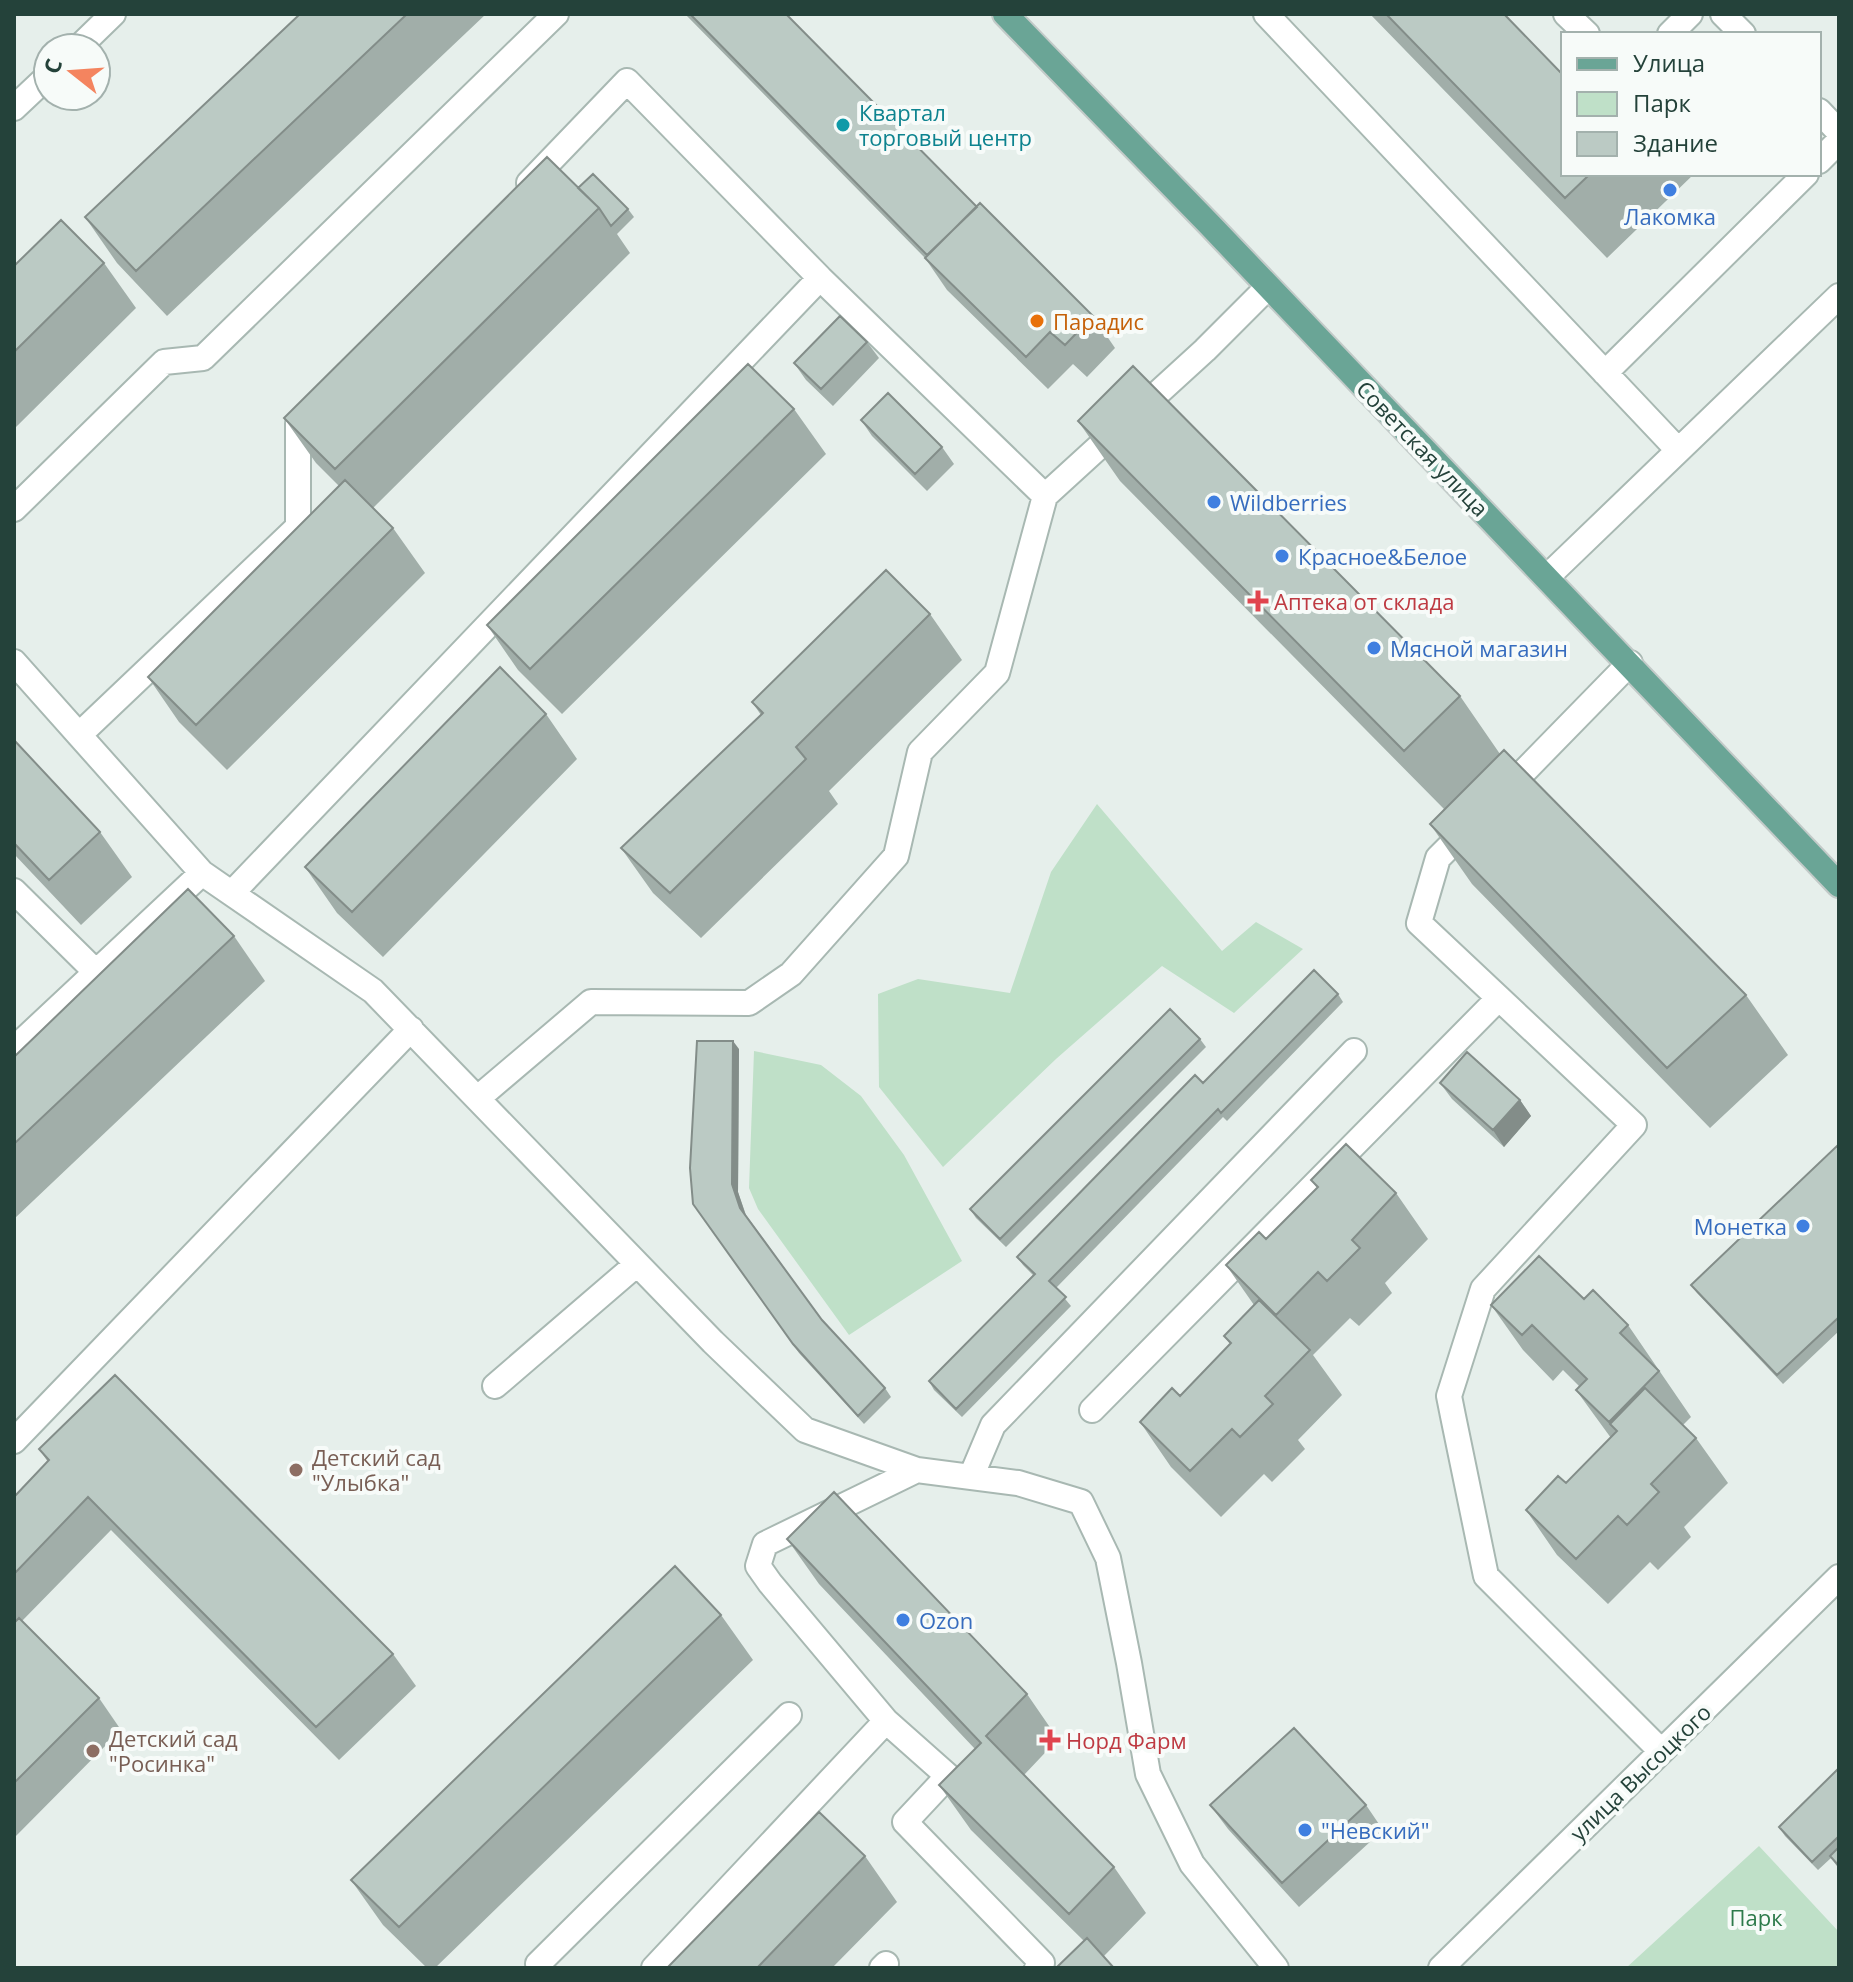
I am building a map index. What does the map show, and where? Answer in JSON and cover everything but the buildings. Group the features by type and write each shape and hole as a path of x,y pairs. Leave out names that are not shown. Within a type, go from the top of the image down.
{"main road":[{"name":"Советская улица","path":"1005,14 1630,663 1839,885"}],"street":[{"path":"94,32 113,14"},
{"path":"14,509 164,362 203,358 556,14"},
{"path":"1266,14 1678,450"},
{"path":"1566,14 1585,32"},
{"path":"1672,32 1690,14"},
{"path":"1723,14 1741,32"},
{"path":"517,196 627,81 820,278 1045,496"},
{"path":"14,108 32,91"},
{"path":"1821,113 1839,132"},
{"path":"1821,159 1839,141"},
{"path":"1605,373 1804,176"},
{"path":"232,893 820,278"},
{"path":"478,1098 591,1002 749,1003 791,974 896,856 920,752 997,673 1045,496 1205,350 1268,287"},
{"path":"1547,577 1839,296"},
{"path":"79,735 298,527 298,424 331,390"},
{"path":"14,662 202,873 373,991 637,1264 805,1430 917,1470 1018,1483 1081,1502 1108,1558 1148,1774 1192,1864 1276,1968"},
{"path":"1630,663 1438,858 1419,923 1634,1125 1483,1289 1449,1396 1486,1576 1661,1751"},
{"path":"14,1049 202,873"},
{"path":"14,891 96,972"},
{"path":"1092,1410 1499,998"},
{"path":"14,1441 411,1029"},
{"path":"971,1477 993,1425 1354,1051"},
{"path":"495,1386 637,1264"},
{"path":"917,1470 765,1544 758,1566 886,1721 948,1776 905,1822 1042,1963 1037,1968"},
{"name":"улица Высоцкого","path":"1441,1968 1839,1577"},
{"path":"542,1968 538,1964 789,1715"},
{"path":"654,1968 886,1721"}],"green space":[{"path":"1097,804 1222,951 1256,922 1303,949 1234,1013 1162,966 1056,1059 943,1167 879,1087 878,994 918,979 1010,993 1051,872"},
{"path":"754,1051 821,1065 861,1096 904,1155 962,1261 849,1335 758,1209 749,1188"},
{"name":"Парк","path":"1759,1846 1839,1932 1839,1968 1626,1968"}],"place":[{"name":"Квартал торговый центр","path":"843,125"},
{"name":"Лакомка","path":"1670,190"},
{"name":"Парадис","path":"1037,321"},
{"name":"Wildberries","path":"1214,502"},
{"name":"Красное&Белое","path":"1282,556"},
{"name":"Аптека от склада","path":"1258,601"},
{"name":"Мясной магазин","path":"1374,648"},
{"name":"Монетка","path":"1803,1226"},
{"name":"Детский сад \"Улыбка\"","path":"296,1470"},
{"name":"Ozon","path":"903,1620"},
{"name":"Норд Фарм","path":"1050,1740"},
{"name":"Детский сад \"Росинка\"","path":"93,1751"},
{"name":"\"Невский\"","path":"1305,1830"}]}
